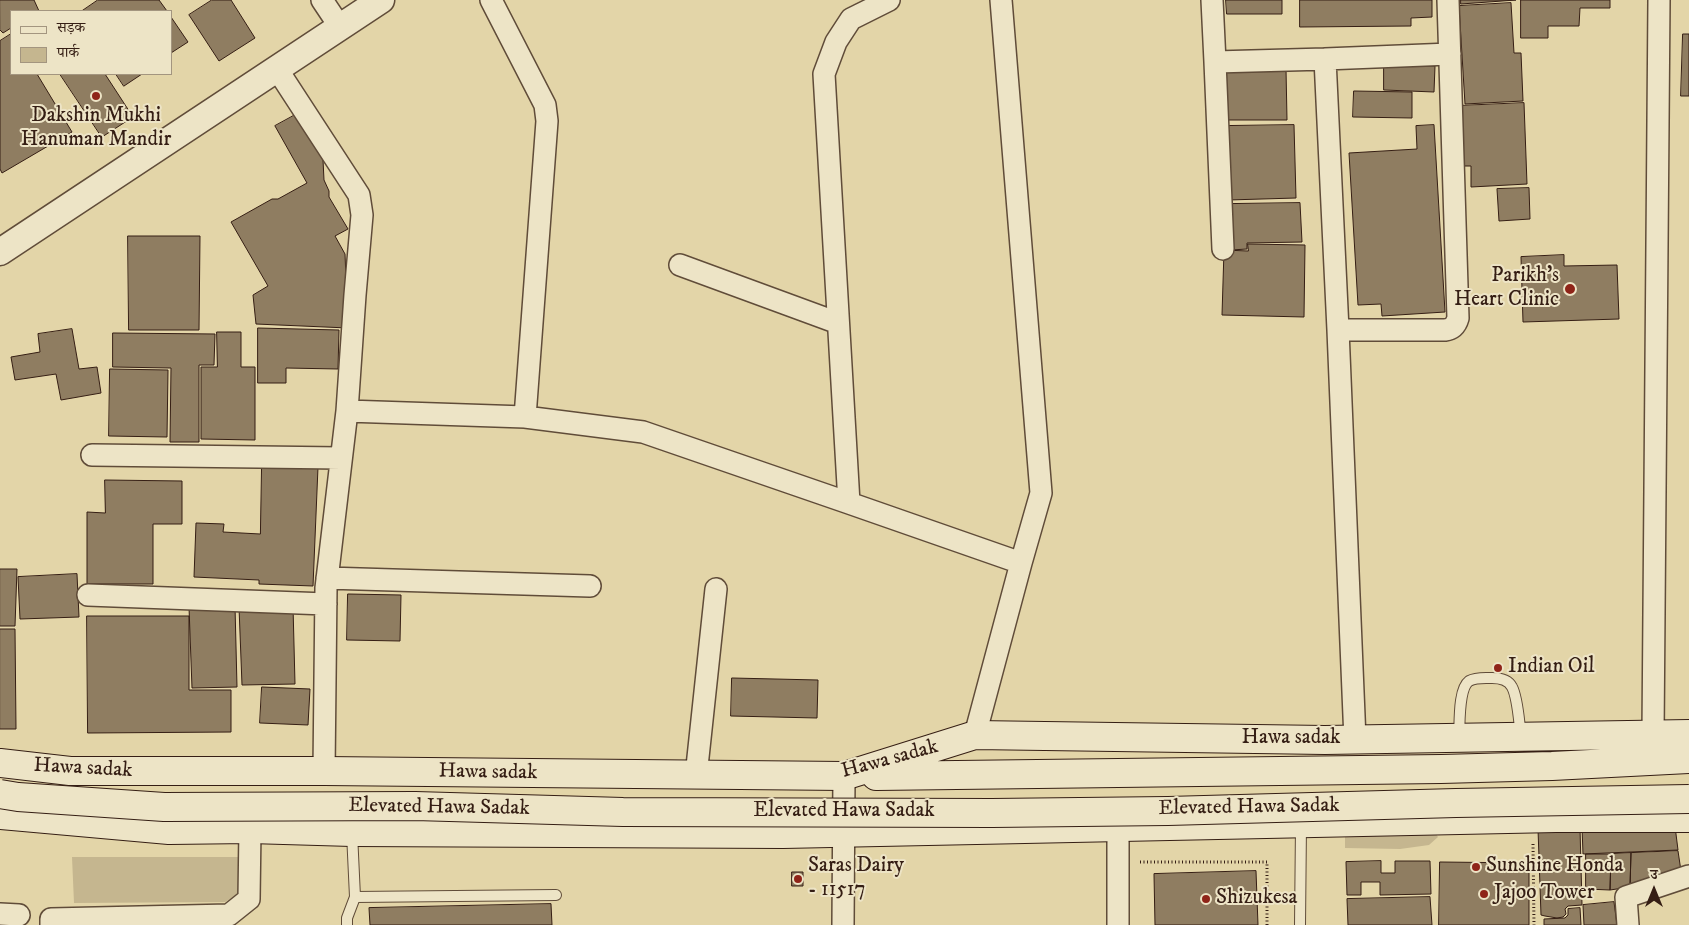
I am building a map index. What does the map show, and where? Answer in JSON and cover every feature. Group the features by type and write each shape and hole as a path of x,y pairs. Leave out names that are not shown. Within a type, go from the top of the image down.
{"main road":[{"name":"Hawa sadak","path":"0,763 70,771 324,771 844,776 975,735 1356,740 1689,734"},
{"name":"Elevated Hawa Sadak","path":"844,776 1441,769 1562,766 1689,759"},
{"name":"Elevated Hawa Sadak","path":"0,794 28,798 164,806 415,806 653,812 992,813 1689,799"},
{"path":"0,815 169,830 844,834 1533,818 1689,818"}],"street":[{"path":"322,0 340,27"},
{"path":"0,252 381,0"},
{"path":"491,0 546,105 547,121 525,417"},
{"path":"849,503 824,74 836,42 851,19 888,0"},
{"path":"975,735 1021,563 1042,493 1001,0"},
{"path":"1212,0 1224,249"},
{"path":"1338,330 1445,330 1451,329 1456,325 1458,318 1448,0"},
{"path":"1653,734 1659,0"},
{"path":"1215,62 1450,54"},
{"path":"1325,58 1356,740"},
{"path":"277,69 359,195 362,215 347,411 327,578 324,771"},
{"path":"680,265 838,323"},
{"path":"347,411 525,417 643,432 1021,563"},
{"path":"92,455 341,458"},
{"path":"327,578 590,586"},
{"path":"696,776 716,589"},
{"path":"88,595 326,604"},
{"path":"843,925 844,776"},
{"path":"1118,827 1118,925"},
{"path":"51,925 51,919 172,921 230,915 249,899 250,829"},
{"path":"1628,925 1626,897 1689,876"}],"lane":[{"path":"1459,738 1461,701 1464,687 1471,680 1490,678 1507,681 1513,688 1521,737"},
{"path":"1300,925 1301,824"},
{"path":"347,925 347,918 355,897 352,832"},
{"path":"355,897 556,895"}],"path":[{"path":"1533,818 1534,925"},
{"path":"1140,871 1140,862 1267,862 1267,925"}],"green space":[{"path":"1431,827 1438,837 1429,845 1400,849 1345,848 1345,828"},
{"path":"72,857 244,857 244,878 238,894 225,902 74,903"}],"building":[{"path":"0,0 34,0 39,10 10,10 10,29 3,33 0,30"},
{"path":"98,0 159,0 166,10 83,10"},
{"path":"212,0 231,0 255,38 219,61 189,15"},
{"path":"1226,0 1282,0 1282,14 1227,14"},
{"path":"1300,0 1432,0 1432,17 1411,18 1411,26 1300,27"},
{"path":"1461,0 1516,0 1461,4"},
{"path":"1521,0 1610,0 1610,8 1580,8 1579,26 1548,26 1548,38 1521,38"},
{"path":"1511,3 1514,53 1521,53 1523,101 1465,104 1459,6"},
{"path":"172,18 188,42 172,52"},
{"path":"1683,34 1689,34 1689,96 1681,96"},
{"path":"10,35 10,75 38,75 72,132 2,173 0,169 0,41"},
{"path":"1384,64 1435,66 1434,92 1384,90"},
{"path":"1218,69 1286,69 1287,120 1218,120"},
{"name":"Dakshin Mukhi Hanuman Mandir","path":"61,75 106,75 133,117 102,137"},
{"path":"117,75 140,75 124,86"},
{"path":"1354,91 1412,92 1412,118 1353,117"},
{"path":"1524,103 1527,184 1471,187 1471,166 1459,166 1457,106"},
{"path":"297,114 323,160 324,180 329,191 329,197 348,229 335,236 345,254 348,328 256,324 253,295 268,286 231,222 272,199 278,199 307,183 275,126"},
{"path":"1294,125 1296,198 1228,200 1225,126"},
{"path":"1434,125 1445,312 1382,316 1381,304 1358,305 1349,153 1417,149 1416,126"},
{"path":"1529,188 1530,219 1499,221 1497,189"},
{"path":"1300,203 1302,242 1247,243 1247,249 1231,250 1230,204"},
{"path":"128,236 200,236 199,330 129,330"},
{"path":"1248,244 1305,245 1304,317 1222,315 1224,250 1248,251"},
{"path":"1564,255 1564,266 1617,265 1619,319 1523,322 1521,257"},
{"path":"258,328 339,330 338,369 286,368 286,383 258,383"},
{"path":"72,329 79,369 97,367 101,393 61,400 56,374 15,380 11,357 40,352 38,334"},
{"path":"217,332 241,332 241,367 255,367 255,440 201,439 201,367 217,367"},
{"path":"113,333 215,334 214,365 199,365 199,442 170,442 171,368 113,367"},
{"path":"110,369 168,370 167,437 109,436"},
{"path":"262,465 318,467 313,586 259,584 259,580 194,577 196,523 224,524 223,532 260,534"},
{"path":"105,480 182,481 182,524 153,524 153,584 87,584 87,512 105,513"},
{"path":"0,569 17,569 15,626 0,626"},
{"path":"77,574 79,617 20,619 18,577"},
{"path":"348,594 401,595 400,641 347,640"},
{"path":"235,606 237,687 192,688 189,607"},
{"path":"293,606 295,684 242,685 239,607"},
{"path":"87,616 189,616 189,690 231,690 231,732 88,733"},
{"path":"0,629 15,629 16,729 0,729"},
{"path":"732,678 818,680 817,718 731,716"},
{"path":"262,687 310,689 308,725 260,723"},
{"path":"1675,826 1678,850 1583,854 1582,827"},
{"path":"1580,828 1582,905 1568,906 1563,917 1557,918 1541,915 1538,829"},
{"path":"1678,851 1681,871 1630,887 1631,853"},
{"path":"1631,853 1630,887 1610,890 1611,854"},
{"path":"1586,854 1611,854 1610,890 1586,889"},
{"path":"1381,861 1381,873 1395,873 1395,861 1430,861 1431,894 1380,895 1380,882 1361,882 1361,895 1347,895 1346,862"},
{"name":"Jajoo Tower","path":"1440,862 1529,863 1529,925 1439,925"},
{"name":"Shizukesa","path":"1256,871 1258,925 1155,925 1154,874"},
{"name":"Saras Dairy - 11517","path":"792,872 803,872 803,886 792,886"},
{"path":"1430,897 1432,925 1348,925 1347,899"},
{"path":"1614,902 1617,925 1584,925 1583,905"},
{"path":"551,904 552,925 370,925 369,908"},
{"path":"1580,908 1581,925 1544,925 1544,919 1565,918 1568,915 1568,909"}],"place":[{"name":"Dakshin Mukhi Hanuman Mandir","path":"96,96"},
{"name":"Parikh's Heart Clinic","path":"1570,289"},
{"name":"Indian Oil","path":"1498,668"},
{"name":"Sunshine Honda","path":"1476,867"},
{"name":"Saras Dairy - 11517","path":"798,879"},
{"name":"Jajoo Tower","path":"1484,894"},
{"name":"Shizukesa","path":"1206,899"}]}
